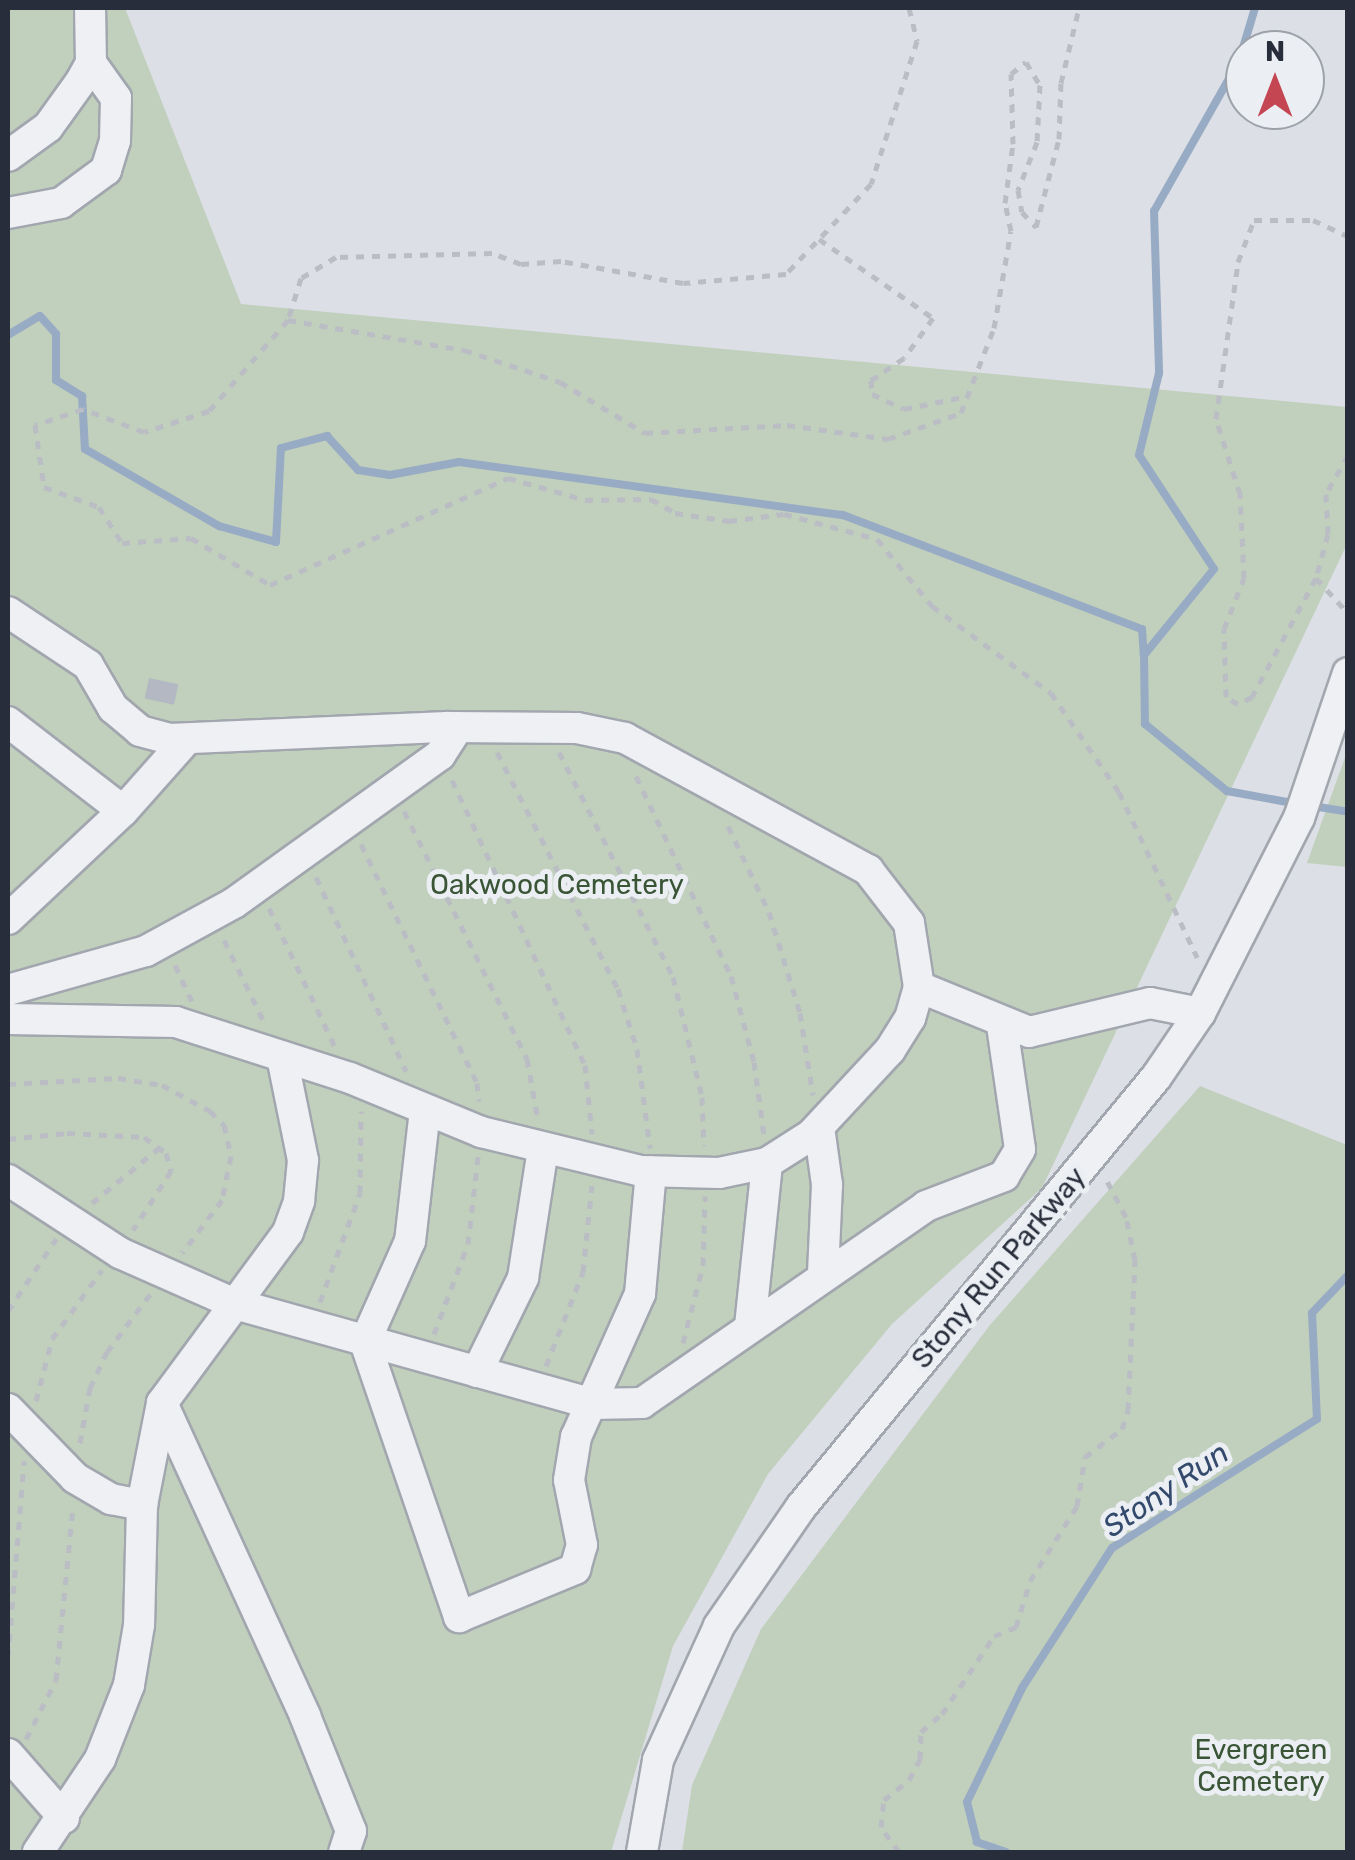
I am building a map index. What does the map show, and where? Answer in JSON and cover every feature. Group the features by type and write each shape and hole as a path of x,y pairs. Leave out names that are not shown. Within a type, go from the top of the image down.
{"street":[{"path":"8,213 61,203 106,170 116,141 116,98 91,63 90,8"},
{"path":"8,156 48,127 91,63"},
{"path":"8,612 88,665 114,708 140,731 187,739 546,727 617,736 868,870 909,923 919,987 890,1050 819,1128 767,1163 705,1174 651,1172 543,1148 424,1110 350,1078 206,1030 110,1016 8,1020"},
{"name":"Stony Run Parkway","path":"642,1852 658,1760 720,1626 801,1507 1095,1152 1207,1002 1299,818 1348,673"},
{"path":"8,722 123,810"},
{"path":"8,990 164,941 212,915 306,856 471,727"},
{"path":"8,919 123,810 187,739"},
{"path":"919,987 1002,1025 1054,1030 1150,1003 1207,1002"},
{"path":"8,1180 116,1250 235,1304 592,1404 642,1403 669,1389 823,1274 926,1206 1004,1176 1020,1150 1002,1025"},
{"path":"38,1852 100,1759 129,1685 138,1625 142,1505 162,1403 288,1232 300,1201 303,1160 282,1058"},
{"path":"424,1110 410,1240 365,1342 459,1617 575,1570 582,1546 569,1480 576,1436 640,1294 651,1172"},
{"path":"819,1128 827,1185 823,1274"},
{"path":"477,1372 524,1278 543,1148"},
{"path":"750,1326 767,1163"},
{"path":"162,1403 306,1716 351,1831 344,1852"},
{"path":"8,1408 27,1434 75,1478 111,1499 142,1505"},
{"path":"11,1758 64,1818"}],"path":[{"path":"909,8 917,41 889,144 871,184 786,274 683,283 561,261 522,264 492,253 336,257 301,278 288,320 210,411 144,432 83,409 35,424 44,487 99,507 122,542 191,538 270,585 508,478 584,500 651,499 675,513 729,520 784,514 877,539 908,569 932,606 1051,692 1119,792 1207,1002"},
{"path":"288,320 464,350 560,382 644,433 787,425 888,438 961,413 994,328 1011,232 1005,203 1013,144 1011,74 1015,64 1026,62 1040,85 1037,142 1018,190 1022,212 1036,227 1079,8"},
{"path":"1348,236 1313,220 1254,220 1238,262 1216,419 1240,494 1244,578 1224,629 1226,698 1238,704 1252,697 1316,578 1328,534 1326,494 1348,455"},
{"path":"819,239 932,318 904,358 871,380 872,394 904,409 968,396"},
{"path":"1316,578 1348,614"},
{"path":"471,727 618,989 648,1106 651,1172"},
{"path":"546,727 672,977 702,1097 702,1265 669,1389"},
{"path":"617,736 731,976 754,1062 767,1163"},
{"path":"440,755 585,1064 594,1160 583,1272 537,1388"},
{"path":"705,780 769,912 800,1013 819,1128"},
{"path":"394,791 527,1059 543,1148"},
{"path":"306,856 424,1110"},
{"path":"259,887 361,1096 360,1193 335,1275 308,1325"},
{"path":"212,915 282,1058"},
{"path":"164,941 206,1030"},
{"path":"8,1084 118,1078 162,1085 224,1126 230,1156 222,1200 106,1352 90,1388 75,1478 56,1680 11,1758"},
{"path":"8,1138 66,1133 144,1138 166,1153 171,1170 52,1339 27,1434 8,1656"},
{"path":"898,1852 882,1827 884,1800 909,1780 920,1759 921,1732 942,1714 994,1636 1016,1627 1030,1581 1077,1506 1085,1457 1122,1429 1128,1410 1135,1260 1126,1217 1095,1152"}],"green space":[{"name":"Oakwood Cemetery","path":"8,8 125,8 241,304 1347,407 1347,544 1042,1188 892,1324 768,1474 673,1646 611,1852 8,1852"},
{"path":"1347,752 1347,867 1307,863"},
{"name":"Evergreen Cemetery","path":"1200,1086 1347,1145 1347,1852 682,1852 692,1785 761,1629 990,1325"}],"building":[{"path":"149,678 178,684 174,705 145,699"}],"waterway":[{"path":"1255,8 1239,61 1154,211 1159,373 1139,455 1214,569 1144,655 1145,724 1227,791 1298,804"},
{"path":"8,335 40,316 56,334 56,380 82,396 85,449 219,526 276,542 281,448 327,436 358,470 390,475 459,462 843,515 1142,629 1144,655"},
{"path":"1312,806 1348,812"},
{"name":"Stony Run","path":"1006,1852 977,1842 967,1802 1022,1688 1112,1548 1317,1419 1312,1313 1348,1275"}]}
